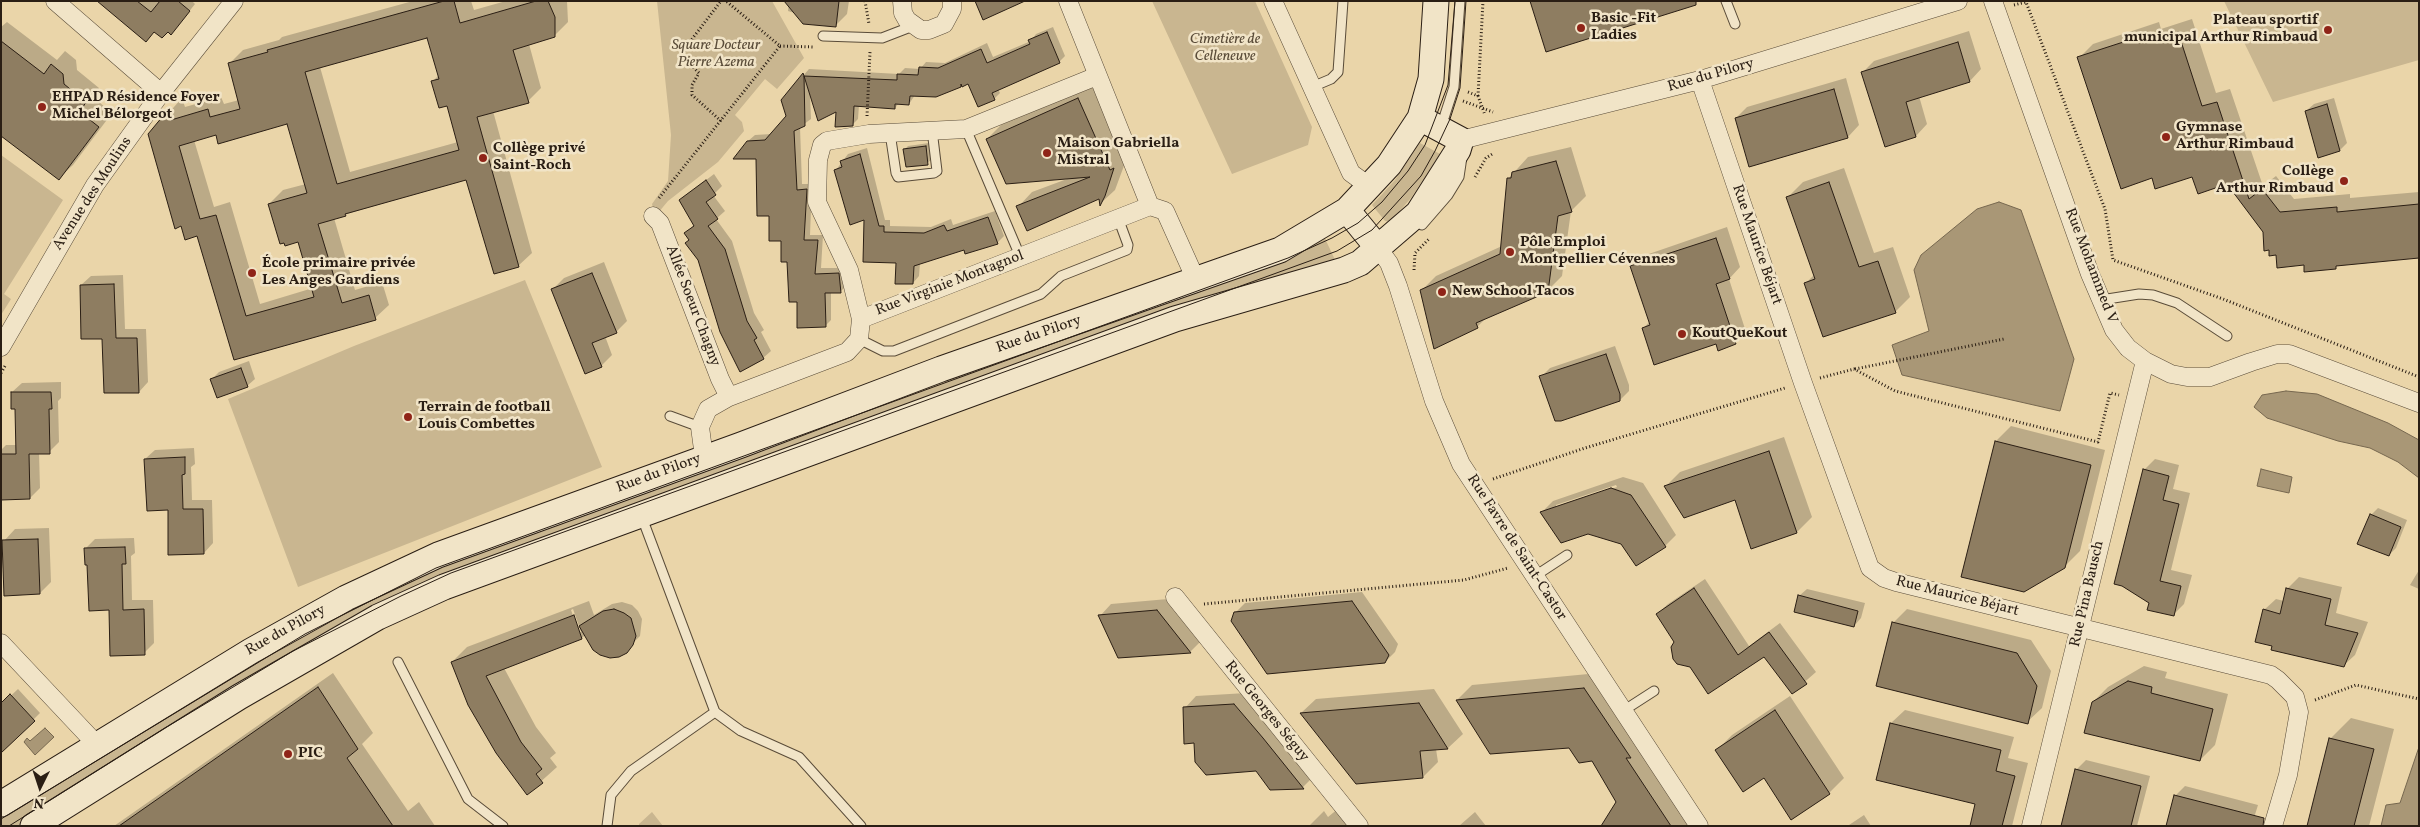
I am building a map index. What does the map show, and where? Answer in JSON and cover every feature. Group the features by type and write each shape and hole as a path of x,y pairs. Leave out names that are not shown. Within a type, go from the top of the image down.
{"main road":[{"path":"1436,1 1431,79 1440,129"},
{"name":"Rue du Pilory","path":"1,804 251,651 346,598 438,555 941,369 1280,250 1347,210 1389,166 1440,129 1450,166 1418,213 1390,245 1360,263 1344,270 1175,319 444,586 378,617 239,697 33,826"},
{"path":"1347,210 1390,245"}],"street":[{"path":"55,1 160,93"},
{"name":"Avenue des Moulins","path":"1,347 96,185 160,93 234,1"},
{"path":"902,1 903,13 913,26 921,30 937,28 950,17 952,1"},
{"path":"1068,1 1096,76 1150,206 1165,211 1186,253 1196,280"},
{"path":"1272,1 1351,173 1370,186"},
{"name":"Rue du Pilory","path":"1440,129 1700,80 1958,1"},
{"name":"Rue Mohammed V","path":"1995,5 2101,300 2114,330 2128,348 2145,361 2172,374 2187,377 2210,376 2277,354 2288,354 2419,403"},
{"path":"861,319 849,270 817,202 818,160 822,145 827,141 866,134 966,129 1096,76"},
{"name":"Rue Maurice Béjart","path":"1700,80 1806,392 1859,544 1870,568 1884,578 1896,582 2270,675 2289,689 2298,706"},
{"name":"Rue Virginie Montagnol","path":"859,339 861,319 1150,206"},
{"name":"Allée Soeur Chagny","path":"654,209 720,379 729,397"},
{"name":"Rue Favre de Saint-Castor","path":"1390,245 1389,263 1434,401 1461,464 1699,826"},
{"path":"704,457 700,427 708,409 729,397 847,352 859,339"},
{"name":"Rue Pina Bausch","path":"2031,826 2145,361"},
{"name":"Rue Georges Séguy","path":"1179,601 1359,826"},
{"path":"1,643 98,746"},
{"path":"2274,826 2297,733 2298,706"}],"lane":[{"path":"1312,87 1331,79 1338,72 1343,1"},
{"path":"1414,232 1434,213 1459,177 1463,163 1440,129 1454,87 1460,1"},
{"path":"1726,1 1735,24"},
{"path":"823,36 882,38 913,26"},
{"path":"966,129 1020,256"},
{"path":"890,133 898,177 938,171 932,130"},
{"path":"859,339 883,350 894,351 1041,294 1061,276 1127,250 1128,245 1118,218"},
{"path":"2101,300 2138,294 2153,295 2177,303 2228,336"},
{"path":"670,416 700,427"},
{"path":"640,513 715,712 741,731 799,757 861,826"},
{"path":"1535,576 1567,555"},
{"path":"398,662 468,799 503,826"},
{"path":"1623,711 1654,691"},
{"path":"607,826 611,795 631,771 715,712"}],"path":[{"path":"721,1 689,43 683,54 699,74 692,85 692,95 721,121"},
{"path":"654,209 780,46 726,1"},
{"path":"865,1 870,37"},
{"path":"1478,96 1483,1"},
{"path":"1995,5 2026,2 2105,209 2113,260 2223,299 2419,377"},
{"path":"866,134 871,49"},
{"path":"1854,369 2004,339"},
{"path":"1179,601 1464,580 1497,572 1524,560"},
{"path":"2298,706 2356,685 2419,699"}],"green space":[{"name":"Square Docteur Pierre Azema","path":"657,1 772,1 804,58 777,89 765,79 735,115 742,122 744,131 718,162 668,201 658,213 654,211 652,204 668,181 671,135"},
{"name":"Cimetière de Celleneuve","path":"1152,1 1255,1 1312,127 1308,145 1232,174"},
{"name":"Plateau sportif municipal Arthur Rimbaud","path":"2224,1 2419,1 2419,60 2273,102"},
{"path":"1420,143 1440,154 1411,198 1390,222 1385,221 1372,205 1395,180"},
{"path":"1,155 63,200 4,294 11,299 1,315"},
{"path":"1321,230 1336,262 450,579 21,826 1,826 1,811 396,579"},
{"name":"Terrain de football Louis Combettes","path":"525,280 602,467 298,587 228,399 354,346"},
{"path":"652,812 663,826 639,826 639,824"}],"shaded area":[{"path":"1999,202 2021,210 2074,359 2060,411 1902,375 1892,345 1929,331 1914,270 1921,255 1977,209"},
{"path":"2286,391 2317,394 2388,423 2419,440 2419,478 2398,462 2370,448 2338,441 2267,418 2254,407 2262,395"},
{"path":"2261,469 2292,477 2289,493 2257,486"},
{"path":"45,728 54,737 35,755 24,742 27,738 30,741"},
{"path":"2419,747 2419,826 2381,826 2386,805 2400,803"}],"building":[{"path":"97,1 137,1 151,12 160,1 178,1 190,11 171,35 168,32 162,38 154,32 146,42"},
{"path":"444,1 454,1 460,23 536,1 548,1 555,17 555,37 513,50 529,103 477,117 519,267 494,274 466,180 345,214 346,216 318,224 342,303 369,295 376,320 234,360 197,236 185,240 181,226 175,229 148,134 168,110 171,120 208,109 210,117 240,109 228,63 268,52 267,50","holes":["427,38 439,79 431,81 439,108 447,106 459,150 337,184 305,72","287,124 307,193 268,204 280,244 284,243 285,246 298,242 314,297 246,316 216,215 200,219 179,146 216,135 218,144"]},
{"path":"784,1 839,1 836,27 803,24"},
{"path":"975,1 1025,1 983,20"},
{"name":"Basic -Fit Ladies","path":"1530,1 1696,1 1696,5 1546,52"},
{"path":"1047,32 1060,63 992,93 995,100 978,107 968,84 962,87 961,84 961,87 936,97 910,96 909,105 895,104 895,109 854,106 853,126 835,127 836,112 818,121 804,76 897,80 897,74 918,75 919,67 938,68 981,49 987,63 1030,44 1028,40"},
{"name":"Gymnase Arthur Rimbaud","path":"2178,32 2202,106 2217,102 2249,199 2262,189 2280,212 2337,207 2337,212 2419,204 2419,258 2336,266 2336,269 2304,272 2304,265 2277,268 2276,255 2269,256 2269,250 2264,251 2263,232 2227,184 2198,194 2192,177 2155,189 2152,178 2121,189 2077,57 2145,35 2147,42"},
{"name":"EHPAD Résidence Foyer Michel Bélorgeot","path":"1,41 44,74 51,64 63,74 64,84 86,102 80,112 99,127 59,180 1,136"},
{"path":"1958,42 1970,82 1906,102 1916,137 1885,147 1861,72"},
{"path":"803,73 805,126 794,131 797,190 807,189 804,240 818,240 815,274 839,273 841,293 825,293 826,327 797,328 797,302 789,302 787,262 781,262 781,241 769,241 769,216 757,216 756,159 733,159 747,141 765,140 786,116 781,100"},
{"path":"1834,89 1848,138 1749,167 1735,118"},
{"name":"Maison Gabriella Mistral","path":"1078,98 1110,170 1114,168 1105,196 1100,206 1099,199 1027,231 1016,206 1090,177 1006,184 986,139"},
{"path":"2327,104 2340,151 2318,158 2305,111"},
{"path":"926,146 928,165 906,167 903,149"},
{"path":"860,154 879,226 884,226 884,232 924,233 944,225 947,231 988,217 998,244 965,254 964,250 914,266 913,284 895,284 896,263 863,262 864,220 850,225 834,170 842,167 840,161"},
{"path":"1556,161 1572,212 1558,216 1548,292 1476,323 1478,328 1434,349 1420,290 1500,254 1507,178 1511,178 1512,172"},
{"path":"706,180 716,195 706,202 718,219 708,226 725,249 747,321 757,338 754,340 764,359 740,372 720,332 698,260 685,243 689,240 684,233 694,226 679,200"},
{"path":"1829,182 1859,267 1878,261 1896,313 1823,337 1804,283 1815,279 1786,197"},
{"path":"1716,238 1730,279 1716,284 1736,344 1718,351 1716,344 1654,365 1642,328 1650,325 1630,266"},
{"path":"592,273 617,333 592,343 602,367 585,374 551,289"},
{"path":"114,284 116,338 137,338 139,393 104,393 102,339 81,339 80,285"},
{"path":"1606,354 1620,394 1620,401 1561,421 1555,421 1539,376"},
{"path":"241,368 248,387 217,398 210,379"},
{"path":"11,392 51,392 52,409 49,409 50,454 29,454 30,499 1,500 1,454 16,454 15,409 11,409"},
{"path":"1995,441 2091,465 2065,568 2024,592 1961,577"},
{"path":"1769,451 1797,533 1751,549 1735,500 1684,518 1664,486"},
{"path":"185,457 185,474 182,475 183,509 203,509 204,554 168,555 168,510 147,511 144,459"},
{"path":"2143,469 2169,476 2163,500 2179,504 2160,581 2181,586 2174,616 2147,610 2149,603 2122,586 2114,584"},
{"path":"1611,488 1631,495 1666,547 1636,566 1621,544 1588,534 1561,543 1540,512"},
{"path":"2370,514 2401,527 2389,556 2357,544"},
{"path":"38,539 40,594 4,596 2,540"},
{"path":"125,547 126,564 122,564 123,610 144,609 145,655 110,656 109,610 89,611 87,565 85,565 84,548"},
{"path":"1694,588 1738,655 1769,632 1807,684 1792,694 1764,657 1708,694 1690,667 1677,664 1673,659 1671,647 1674,642 1656,614"},
{"path":"2286,588 2331,599 2325,625 2358,633 2344,667 2271,650 2272,646 2255,642 2263,609 2280,614"},
{"path":"1798,595 1858,611 1854,627 1794,612"},
{"path":"1352,601 1389,655 1385,663 1267,674 1231,621 1234,612"},
{"path":"614,609 631,618 636,636 633,645 627,653 619,657 610,658 600,655 593,650 579,626 603,611"},
{"path":"1157,610 1191,653 1118,658 1098,615"},
{"path":"574,615 582,639 486,676 521,742 542,769 536,774 543,783 527,795 496,753 468,705 451,662"},
{"path":"1892,622 2017,653 2037,686 2028,724 1876,686"},
{"path":"2128,681 2152,687 2151,693 2213,709 2200,761 2084,733 2092,702"},
{"name":"PIC","path":"318,687 358,749 347,758 393,826 119,826"},
{"path":"1584,688 1631,758 1626,758 1671,826 1601,826 1616,802 1592,761 1579,763 1569,748 1490,754 1456,700"},
{"path":"10,694 35,721 1,753 1,703"},
{"path":"1419,703 1448,749 1420,751 1423,778 1356,784 1300,713"},
{"path":"1234,704 1304,789 1270,790 1256,771 1206,775 1195,762 1194,743 1184,744 1183,707"},
{"path":"1775,710 1830,794 1791,820 1764,778 1743,792 1715,750"},
{"path":"1890,723 2001,750 1996,771 2015,776 2002,826 1970,826 1975,804 1876,780"},
{"path":"2329,738 2374,749 2354,826 2307,826"},
{"path":"2075,769 2141,786 2131,826 2061,826"},
{"path":"2174,795 2264,818 2263,826 2166,826"}],"tram line":[{"path":"1,819 305,634 436,568 1288,258 1332,238 1358,223 1382,202 1408,171 1425,145 1448,85 1455,1"},
{"path":"9,826 165,728 293,651 401,596 451,573 1337,251 1372,230 1421,176 1435,151 1450,119 1460,88 1466,1"}],"place":[{"name":"Basic -Fit Ladies","path":"1581,28"},
{"name":"Plateau sportif municipal Arthur Rimbaud","path":"2328,30"},
{"name":"EHPAD Résidence Foyer Michel Bélorgeot","path":"42,107"},
{"name":"Gymnase Arthur Rimbaud","path":"2166,137"},
{"name":"Maison Gabriella Mistral","path":"1047,153"},
{"name":"Collège privé Saint-Roch","path":"483,158"},
{"name":"Collège Arthur Rimbaud","path":"2344,181"},
{"name":"Pôle Emploi Montpellier Cévennes","path":"1510,252"},
{"name":"École primaire privée Les Anges Gardiens","path":"252,273"},
{"name":"New School Tacos","path":"1442,292"},
{"name":"KoutQueKout","path":"1682,334"},
{"name":"Terrain de football Louis Combettes","path":"408,417"},
{"name":"PIC","path":"288,754"}]}
